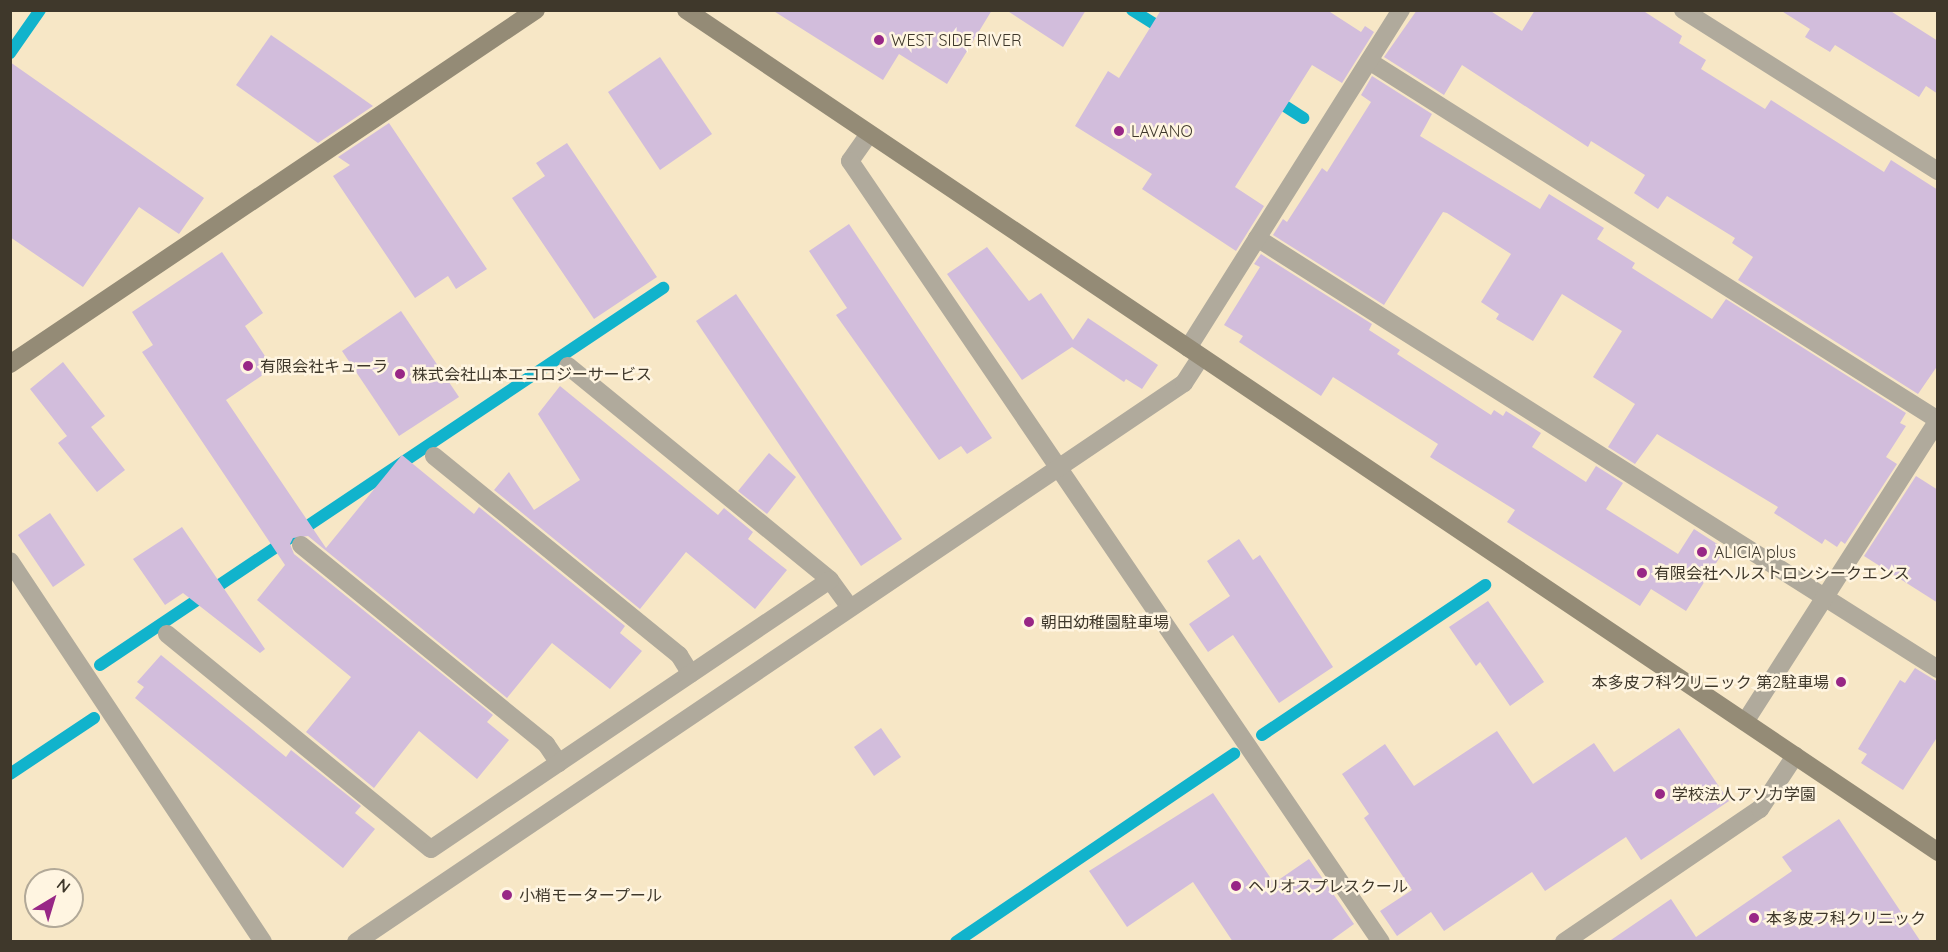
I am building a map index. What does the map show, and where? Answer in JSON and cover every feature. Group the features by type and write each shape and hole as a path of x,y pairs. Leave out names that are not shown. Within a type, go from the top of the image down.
{"street":[{"path":"10,364 536,10"},
{"path":"686,10 1938,852"},
{"path":"356,942 1184,383 1194,352 1257,238 1401,10"},
{"path":"1683,10 1938,171"},
{"path":"1369,61 1938,420 1745,722"},
{"path":"869,134 850,160 1381,942"},
{"path":"1257,238 1938,669"},
{"path":"568,366 830,580 850,608"},
{"path":"434,456 679,655 691,674"},
{"path":"301,544 546,744 559,763"},
{"path":"10,561 263,942"},
{"path":"167,634 431,849 830,580"},
{"path":"1564,942 1760,809 1796,756"}],"building":[{"path":"772,10 992,10 947,84 899,54 883,80"},
{"path":"1006,10 1086,10 1063,47"},
{"path":"1161,10 1327,10 1361,32 1365,26 1374,32 1342,83 1312,65 1235,187 1264,206 1236,251 1142,189 1152,174 1075,126 1108,71 1119,78"},
{"path":"1417,10 1489,10 1522,31 1535,10 1642,10 1682,36 1679,43 1706,60 1701,69 1765,109 1771,100 1884,172 1891,160 1938,190 1938,365 1918,394 1738,280 1753,257 1732,243 1735,238 1667,196 1658,209 1634,193 1645,175 1591,141 1588,147 1462,65 1444,95 1384,57"},
{"path":"1780,10 1889,10 1938,41 1938,94 1926,86 1919,97 1835,45 1830,52 1805,37 1810,29"},
{"path":"271,35 373,106 318,143 236,85"},
{"path":"660,57 712,134 660,170 608,92"},
{"path":"10,62 204,198 179,234 139,207 83,287 10,237"},
{"path":"1372,76 1432,114 1420,136 1540,209 1549,194 1604,228 1597,239 1635,263 1632,268 1712,319 1726,299 1906,413 1900,423 1906,426 1886,457 1897,464 1845,544 1841,541 1837,547 1825,539 1822,544 1774,513 1778,507 1657,434 1635,464 1608,447 1635,404 1593,377 1622,331 1562,294 1533,341 1496,319 1499,314 1481,302 1511,254 1447,213 1443,212 1384,305 1273,235 1283,219 1287,222 1322,168 1327,172 1371,102 1361,95"},
{"path":"389,123 487,269 456,289 448,276 415,298 333,176 350,165 338,157"},
{"path":"567,143 657,277 594,319 512,198 545,176 536,163"},
{"path":"849,224 992,438 967,454 961,446 939,460 836,315 847,308 809,251"},
{"path":"987,247 1029,301 1041,293 1073,340 1088,318 1158,365 1142,389 1126,379 1124,382 1072,347 1022,380 947,274"},
{"path":"222,252 263,313 245,326 273,368 226,400 326,548 402,455 474,514 479,507 625,626 620,633 642,651 610,689 552,643 507,698 308,536 293,538 290,544 294,554 493,715 487,722 509,740 477,779 419,731 374,788 306,732 351,677 257,600 285,565 142,352 153,345 132,312"},
{"path":"1261,254 1372,324 1369,330 1400,350 1397,354 1491,415 1494,410 1503,416 1506,411 1541,433 1532,447 1586,482 1596,466 1623,483 1606,509 1678,554 1694,529 1725,549 1686,611 1651,589 1640,606 1507,522 1515,510 1430,457 1438,444 1333,377 1321,396 1239,342 1243,336 1224,325 1260,267 1254,264"},
{"path":"736,294 902,539 861,566 696,321"},
{"path":"401,311 459,397 399,436 342,351"},
{"path":"63,362 105,416 91,427 125,470 97,492 58,443 67,436 30,389"},
{"path":"560,386 718,515 724,508 753,532 748,539 787,570 755,609 686,552 640,609 494,490 509,472 534,510 580,480 538,414"},
{"path":"769,453 796,477 767,514 738,491"},
{"path":"1916,476 1938,490 1938,603 1864,556"},
{"path":"50,513 85,565 53,587 18,535"},
{"path":"182,527 265,649 260,653 183,593 165,605 133,559"},
{"path":"1239,539 1253,560 1260,555 1333,667 1279,703 1233,635 1208,652 1189,624 1230,596 1207,561"},
{"path":"1488,601 1544,682 1510,706 1480,662 1476,666 1449,627"},
{"path":"161,655 286,757 291,750 361,806 355,813 375,829 343,868 135,698 144,687 137,682"},
{"path":"1915,668 1938,682 1938,736 1903,790 1861,763 1867,754 1858,749 1900,680 1905,683"},
{"path":"881,728 901,757 874,776 854,747"},
{"path":"1679,728 1729,801 1641,860 1626,837 1545,891 1532,872 1444,931 1431,912 1397,936 1380,911 1412,890 1364,818 1369,814 1342,774 1385,744 1414,786 1497,731 1533,784 1594,743 1614,772"},
{"path":"1213,793 1274,883 1309,859 1354,924 1329,942 1233,942 1193,882 1127,927 1089,871"},
{"path":"1839,819 1921,942 1608,942 1671,899 1696,937 1792,871 1782,857"}],"waterway":[{"path":"10,53 40,10"},
{"path":"1132,10 1165,31"},
{"path":"1274,99 1303,118"},
{"path":"100,665 663,288"},
{"path":"1262,735 1485,585"},
{"path":"10,774 94,718"},
{"path":"956,942 1234,754"}],"place":[{"name":"WEST SIDE RIVER","path":"879,40"},
{"name":"LAVANO","path":"1119,131"},
{"name":"有限会社キューラ","path":"248,366"},
{"name":"株式会社山本エコロジーサービス","path":"400,374"},
{"name":"ALICIA plus","path":"1702,552"},
{"name":"有限会社ヘルストロンシークエンス","path":"1642,573"},
{"name":"朝田幼稚園駐車場","path":"1029,622"},
{"name":"本多皮フ科クリニック 第2駐車場","path":"1841,682"},
{"name":"学校法人アソカ学園","path":"1660,794"},
{"name":"ヘリオスプレスクール","path":"1236,886"},
{"name":"小梢モータープール","path":"507,895"},
{"name":"本多皮フ科クリニック","path":"1754,918"}]}
